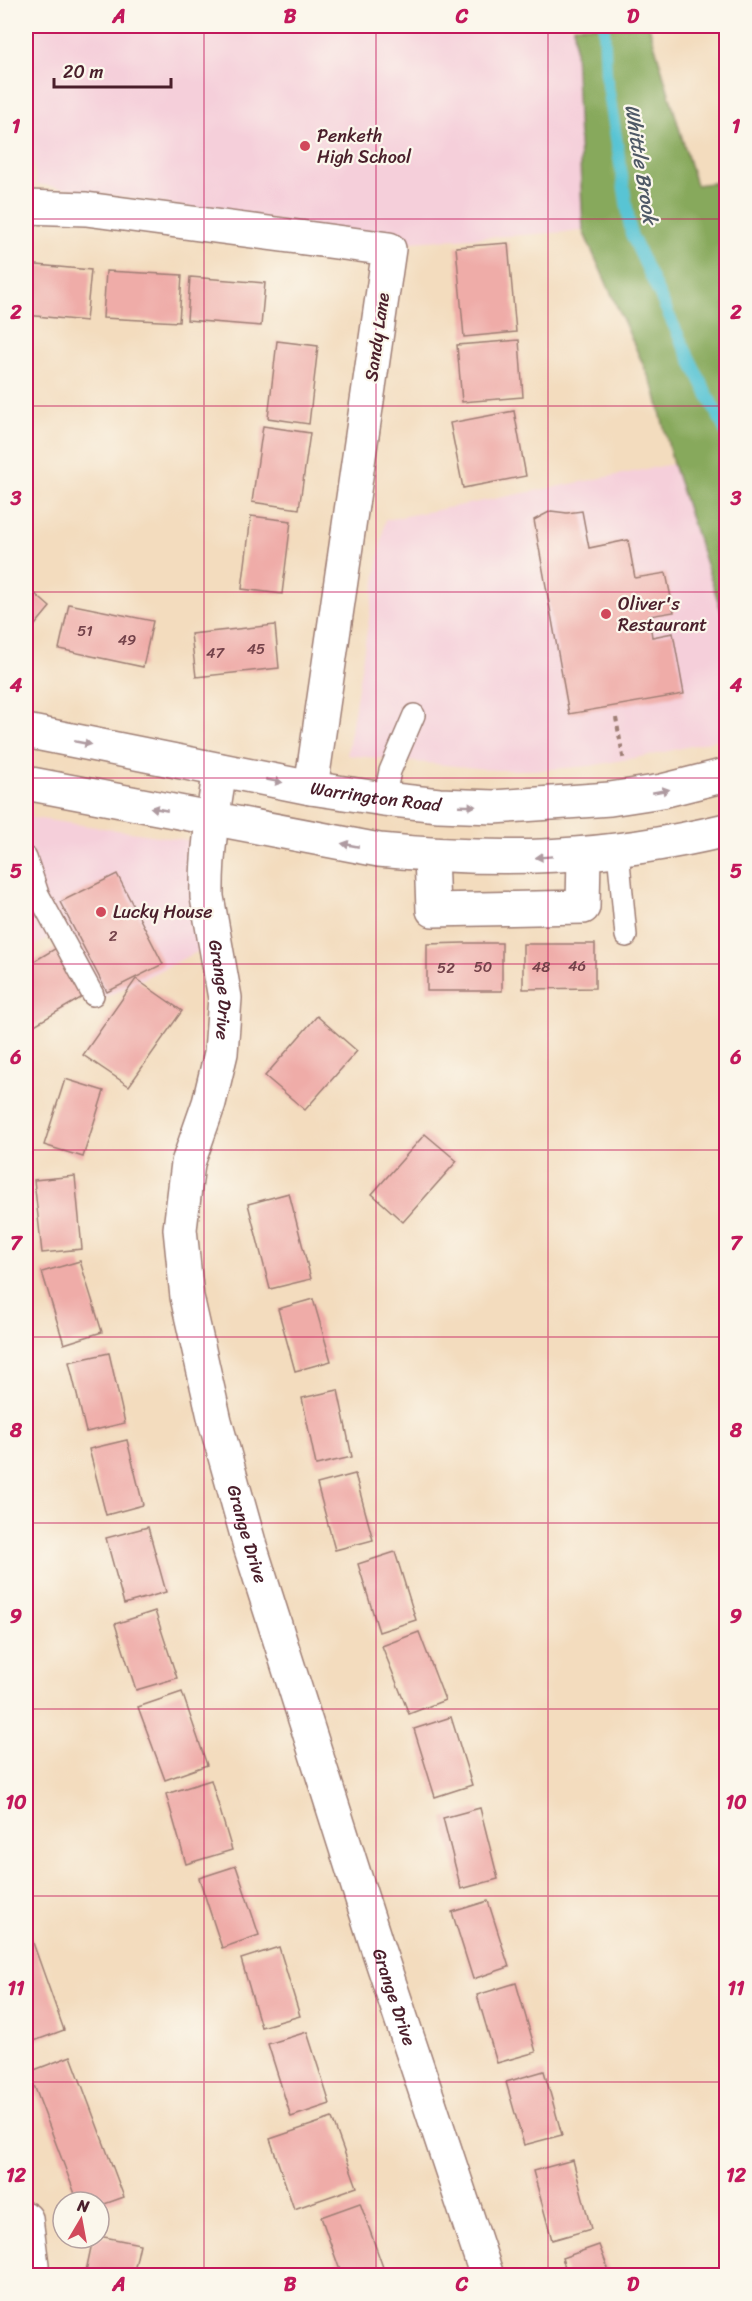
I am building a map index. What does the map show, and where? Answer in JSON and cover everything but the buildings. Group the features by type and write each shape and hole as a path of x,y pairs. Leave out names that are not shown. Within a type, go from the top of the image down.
{"street":[{"name":"Sandy Lane","path":"26,207 86,209 389,249 311,788"},
{"name":"Warrington Road","path":"26,731 311,788 384,800 439,805 494,807 610,800 662,791 726,775"},
{"name":"Grange Drive","path":"220,770 207,863 207,897 225,998 221,1053 209,1103 188,1162 180,1229 187,1297 215,1421 250,1546 389,1984 487,2276"},
{"path":"26,783 379,850 431,855 479,858 585,854 675,842 726,830"},
{"path":"610,800 618,851"},
{"path":"431,855 434,910 584,907 585,854"},
{"path":"26,2219 32,2265 27,2276"}],"lane":[{"path":"384,800 390,771 414,715"},
{"path":"618,851 626,936"},
{"path":"26,858 38,894 93,995"}],"path":[{"path":"616,718 625,767"}],"shaded area":[{"name":"Penketh High School","path":"26,26 574,26 583,231 412,242 36,184 26,107"},
{"path":"673,464 726,625 726,736 656,754 590,766 542,770 495,770 347,755 385,520"},
{"path":"26,817 193,841 201,950 98,1001 62,930 26,951"}],"green space":[{"path":"574,26 649,26 696,185 726,181 726,625 673,464 655,391 583,231"}],"waterway":[{"name":"Whittle Brook","path":"604,26 606,73 631,234 726,432"}],"place":[{"name":"Penketh High School","path":"305,146"},
{"name":"Oliver's Restaurant","path":"606,614"},
{"name":"Lucky House","path":"101,912"}]}
